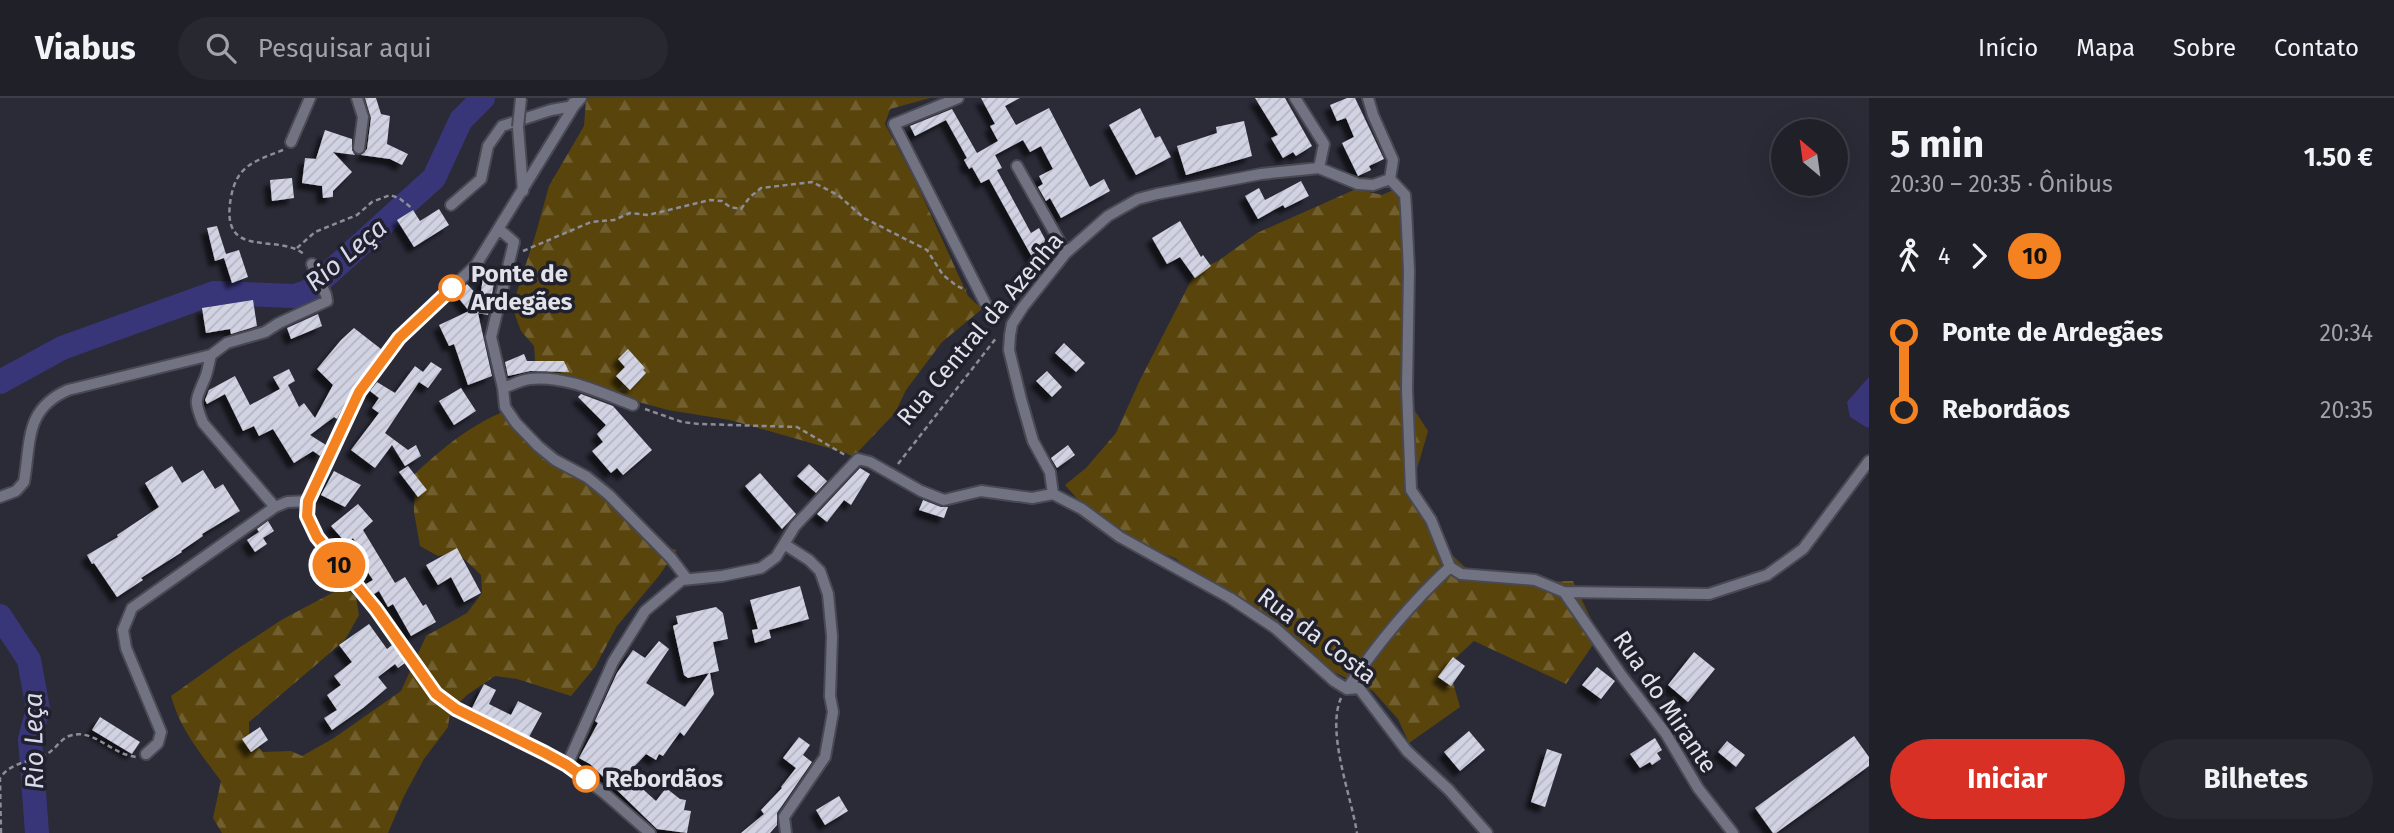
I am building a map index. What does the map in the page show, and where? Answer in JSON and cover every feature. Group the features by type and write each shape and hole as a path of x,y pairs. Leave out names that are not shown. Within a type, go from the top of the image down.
{"street":[{"path":"291,142 310,98"},
{"path":"357,98 363,117 359,148"},
{"path":"521,98 518,127 523,191"},
{"path":"958,98 894,124 985,303"},
{"path":"1295,98 1324,144 1319,168"},
{"path":"1368,98 1394,160 1390,179 1405,195 1409,270 1407,389 1411,490 1431,520 1450,567 1461,574 1535,580 1564,592 1709,594 1767,575 1803,549 1869,461"},
{"path":"576,101 477,265 399,338 359,392 308,501 307,516 317,537 376,609 436,694 456,709 567,765 650,833"},
{"path":"451,205 481,179 488,146 502,126 576,101"},
{"path":"1017,166 1066,253"},
{"name":"Rua Central da Azenha","path":"1012,324 1066,253 1108,216 1138,200 1261,174 1319,168 1358,184 1373,185 1390,179"},
{"path":"499,229 514,242 491,337 505,407 516,424 555,460 587,477 609,495 671,558 687,579"},
{"path":"0,497 21,488 38,411 55,396 68,390 211,355 227,343 265,332 327,301 312,264"},
{"path":"567,765 613,662 645,611 682,580 761,568 776,557 795,526 858,459 870,462 921,491 944,500 981,491 1032,498 1053,494 1050,472 1033,441 1012,365 1009,350 1012,324"},
{"path":"211,355 206,376 196,395 197,409 203,423 275,507"},
{"path":"503,388 529,379 553,379 586,387 633,405"},
{"name":"Rua da Costa","path":"1053,494 1082,509 1130,543 1230,598 1275,628 1334,681 1347,689 1359,688 1407,751 1449,790 1487,833"},
{"path":"146,754 158,743 161,732 126,648 123,630 132,608 275,507 287,502 308,501"},
{"path":"785,544 820,571 828,594 832,636 830,696 833,712 825,757 784,817 786,833"},
{"path":"1347,689 1373,650 1418,597 1450,567"},
{"name":"Rua do Mirante","path":"1564,592 1666,734 1698,788 1733,833"}],"path":[{"path":"291,142 287,149 245,167 234,181 229,221 237,235 244,239 297,248 312,264"},
{"path":"511,256 591,222 614,220 630,213 648,215 710,200 741,208 761,188 812,182 838,195 864,218 927,250 943,275 967,291"},
{"path":"297,248 315,232 357,215 372,202 390,195 399,198 413,209"},
{"name":"Rua Central da Azenha","path":"891,474 987,348 1012,324"},
{"path":"633,405 682,422 797,427 846,456 858,459"},
{"path":"1347,689 1338,706 1337,742 1357,833"},
{"path":"1,833 0,778 11,766 45,756 69,736 84,734 120,752 136,757 146,754"}],"green space":[{"path":"930,98 890,109 885,124 916,182 968,296 982,309 942,342 906,390 895,413 853,457 730,420 668,410 536,374 534,346 521,331 512,307 549,186 584,126 586,100"},
{"path":"1400,187 1414,252 1413,408 1428,431 1411,490 1446,549 1469,571 1539,582 1573,581 1599,636 1566,684 1474,641 1448,665 1460,707 1409,743 1398,719 1373,691 1336,673 1284,639 1218,593 1175,558 1133,542 1081,503 1065,485 1086,468 1116,433 1196,271 1218,261 1257,233 1356,189 1382,195"},
{"path":"511,409 567,470 615,504 669,548 677,550 617,626 595,667 571,696 517,679 495,676 467,695 450,712 448,727 424,759 388,833 222,833 213,818 221,781 186,730 171,696 283,619 334,592 339,581 356,597 359,615 345,640 249,722 249,736 263,752 291,751 302,756 334,738 401,691 426,636 467,613 482,593 481,575 458,553 438,556 420,546 414,512 415,474 460,436"}],"shaded area":[{"path":"1869,377 1869,427 1866,427 1850,417 1847,402"}],"building":[{"path":"365,98 376,98 381,114 390,116 387,144 408,154 402,165 390,159 361,155 367,149 371,118"},
{"path":"981,98 1020,98 1005,106 1016,125 1049,108 1090,187 1104,179 1110,191 1061,218 1050,198 1046,201 1038,187 1043,184 1039,176 1053,169 1041,146 1030,152 1023,140 995,155 1002,168 997,170 1031,233 1039,228 1054,256 1037,266 989,179 981,183 972,167 969,169 964,160 967,158 946,120 915,136 910,126 952,109 977,153 998,141 990,126 995,124"},
{"path":"1255,98 1285,98 1312,146 1296,156 1293,152 1283,158 1271,138 1278,135"},
{"path":"1347,98 1355,98 1384,159 1369,166 1371,170 1358,176 1342,143 1354,137 1346,118 1337,121 1330,105"},
{"path":"1140,108 1155,138 1160,136 1171,157 1136,175 1109,125"},
{"path":"1244,121 1252,156 1186,175 1177,146 1217,133 1216,127"},
{"path":"325,130 352,139 355,155 333,152 352,172 333,191 333,197 323,198 322,186 302,183 305,158 316,159"},
{"path":"292,178 294,198 272,201 270,180"},
{"path":"1301,181 1309,196 1285,208 1283,205 1258,219 1245,196 1259,188 1265,200"},
{"path":"439,209 449,225 414,247 397,220 413,210 420,221"},
{"path":"1180,221 1201,257 1203,255 1211,266 1195,278 1180,257 1167,264 1152,238"},
{"path":"217,226 226,254 239,250 248,277 232,283 224,258 215,261 207,228"},
{"path":"484,271 496,273 488,315 478,313 492,376 468,385 454,344 449,346 439,325 469,311 456,295 467,284 480,298"},
{"path":"253,300 257,326 231,334 230,329 206,333 202,308"},
{"path":"318,314 322,326 291,339 287,328"},
{"path":"354,328 381,349 353,388 337,419 334,417 310,435 326,445 320,456 313,451 294,463 273,429 259,436 254,426 243,431 225,394 207,404 205,400 209,390 235,376 250,405 280,389 273,377 289,369 295,381 288,385 299,407 304,403 315,418 333,385 317,369"},
{"path":"1064,343 1085,363 1076,372 1055,353"},
{"path":"628,349 645,368 643,370 646,373 630,390 616,376 625,367 618,359"},
{"path":"524,354 527,361 564,361 569,372 530,371 508,376 505,362"},
{"path":"431,362 442,369 428,388 419,382 385,433 408,450 416,445 421,456 405,466 392,445 375,468 351,450 379,413 372,408 379,398 370,391 377,382 395,393 415,366 423,372"},
{"path":"1047,371 1062,387 1052,397 1036,381"},
{"path":"461,388 476,411 454,425 439,401"},
{"path":"581,394 613,406 652,450 623,475 617,468 611,473 592,451 603,442 597,434 606,425 578,397"},
{"path":"1068,445 1075,455 1057,468 1051,458"},
{"path":"809,464 827,481 816,493 797,476"},
{"path":"172,466 182,483 203,470 215,489 223,484 240,511 202,534 203,536 182,552 117,597 87,555 118,537 117,535 159,507 145,483"},
{"path":"408,466 427,490 418,497 399,472"},
{"path":"860,468 870,474 851,505 844,500 827,522 817,514"},
{"path":"334,471 361,485 345,507 321,495"},
{"path":"760,473 796,514 782,529 745,486"},
{"path":"923,500 948,507 944,518 919,510"},
{"path":"358,504 373,521 363,530 395,583 405,577 436,622 411,636 393,604 388,607 379,591 374,594 366,584 373,580 363,565 368,562 353,538 347,544 331,526"},
{"path":"268,521 274,531 263,538 267,544 255,552 247,540 259,532 257,529"},
{"path":"457,548 481,593 464,602 451,577 438,585 426,565"},
{"path":"800,586 809,619 769,630 771,638 755,643 752,630 758,629 750,600"},
{"path":"716,607 723,613 728,639 713,642 719,671 710,673 714,694 684,736 680,732 663,756 659,754 656,760 646,754 631,770 640,779 636,783 656,801 666,788 680,799 686,800 684,810 691,811 687,833 657,829 590,764 579,758 598,723 595,721 617,673 633,650 645,658 659,641 669,649 646,683 685,707 709,673 688,678 684,675 673,626 678,624 676,616"},
{"path":"369,624 387,649 392,645 405,663 398,668 395,664 378,677 387,688 332,730 324,718 337,710 327,695 341,685 334,676 352,662 339,645"},
{"path":"1694,652 1715,669 1688,702 1668,685"},
{"path":"1453,657 1465,666 1451,686 1438,677"},
{"path":"1597,667 1615,681 1601,699 1582,685"},
{"path":"484,684 496,690 489,704 511,715 518,701 542,713 529,737 472,708"},
{"path":"100,717 140,742 132,754 92,730"},
{"path":"260,727 268,740 251,752 242,739"},
{"path":"1469,731 1485,750 1460,771 1444,752"},
{"path":"1854,736 1869,757 1869,766 1773,833 1755,808"},
{"path":"799,737 810,745 803,755 812,762 777,813 777,825 770,833 741,833 764,814 761,810 796,768 783,758"},
{"path":"1655,738 1662,750 1657,753 1661,759 1640,768 1630,754"},
{"path":"1727,741 1745,755 1736,767 1718,752"},
{"path":"1547,749 1562,754 1545,807 1531,802"},
{"path":"839,796 848,811 825,825 816,810"}],"waterway":[{"name":"Rio Leça","path":"0,382 62,348 214,293 295,296 309,291 434,178 461,120 483,98"},
{"name":"Rio Leça","path":"0,616 29,660 38,709 30,739 37,833"}],"bus line":[{"name":"10","path":"452,288 399,338 359,392 308,501 307,516 317,537 376,609 436,694 456,709 545,753 586,779"}],"place":[{"name":"Ponte de Ardegães","path":"452,288"},
{"name":"Rebordãos","path":"586,779"}]}
